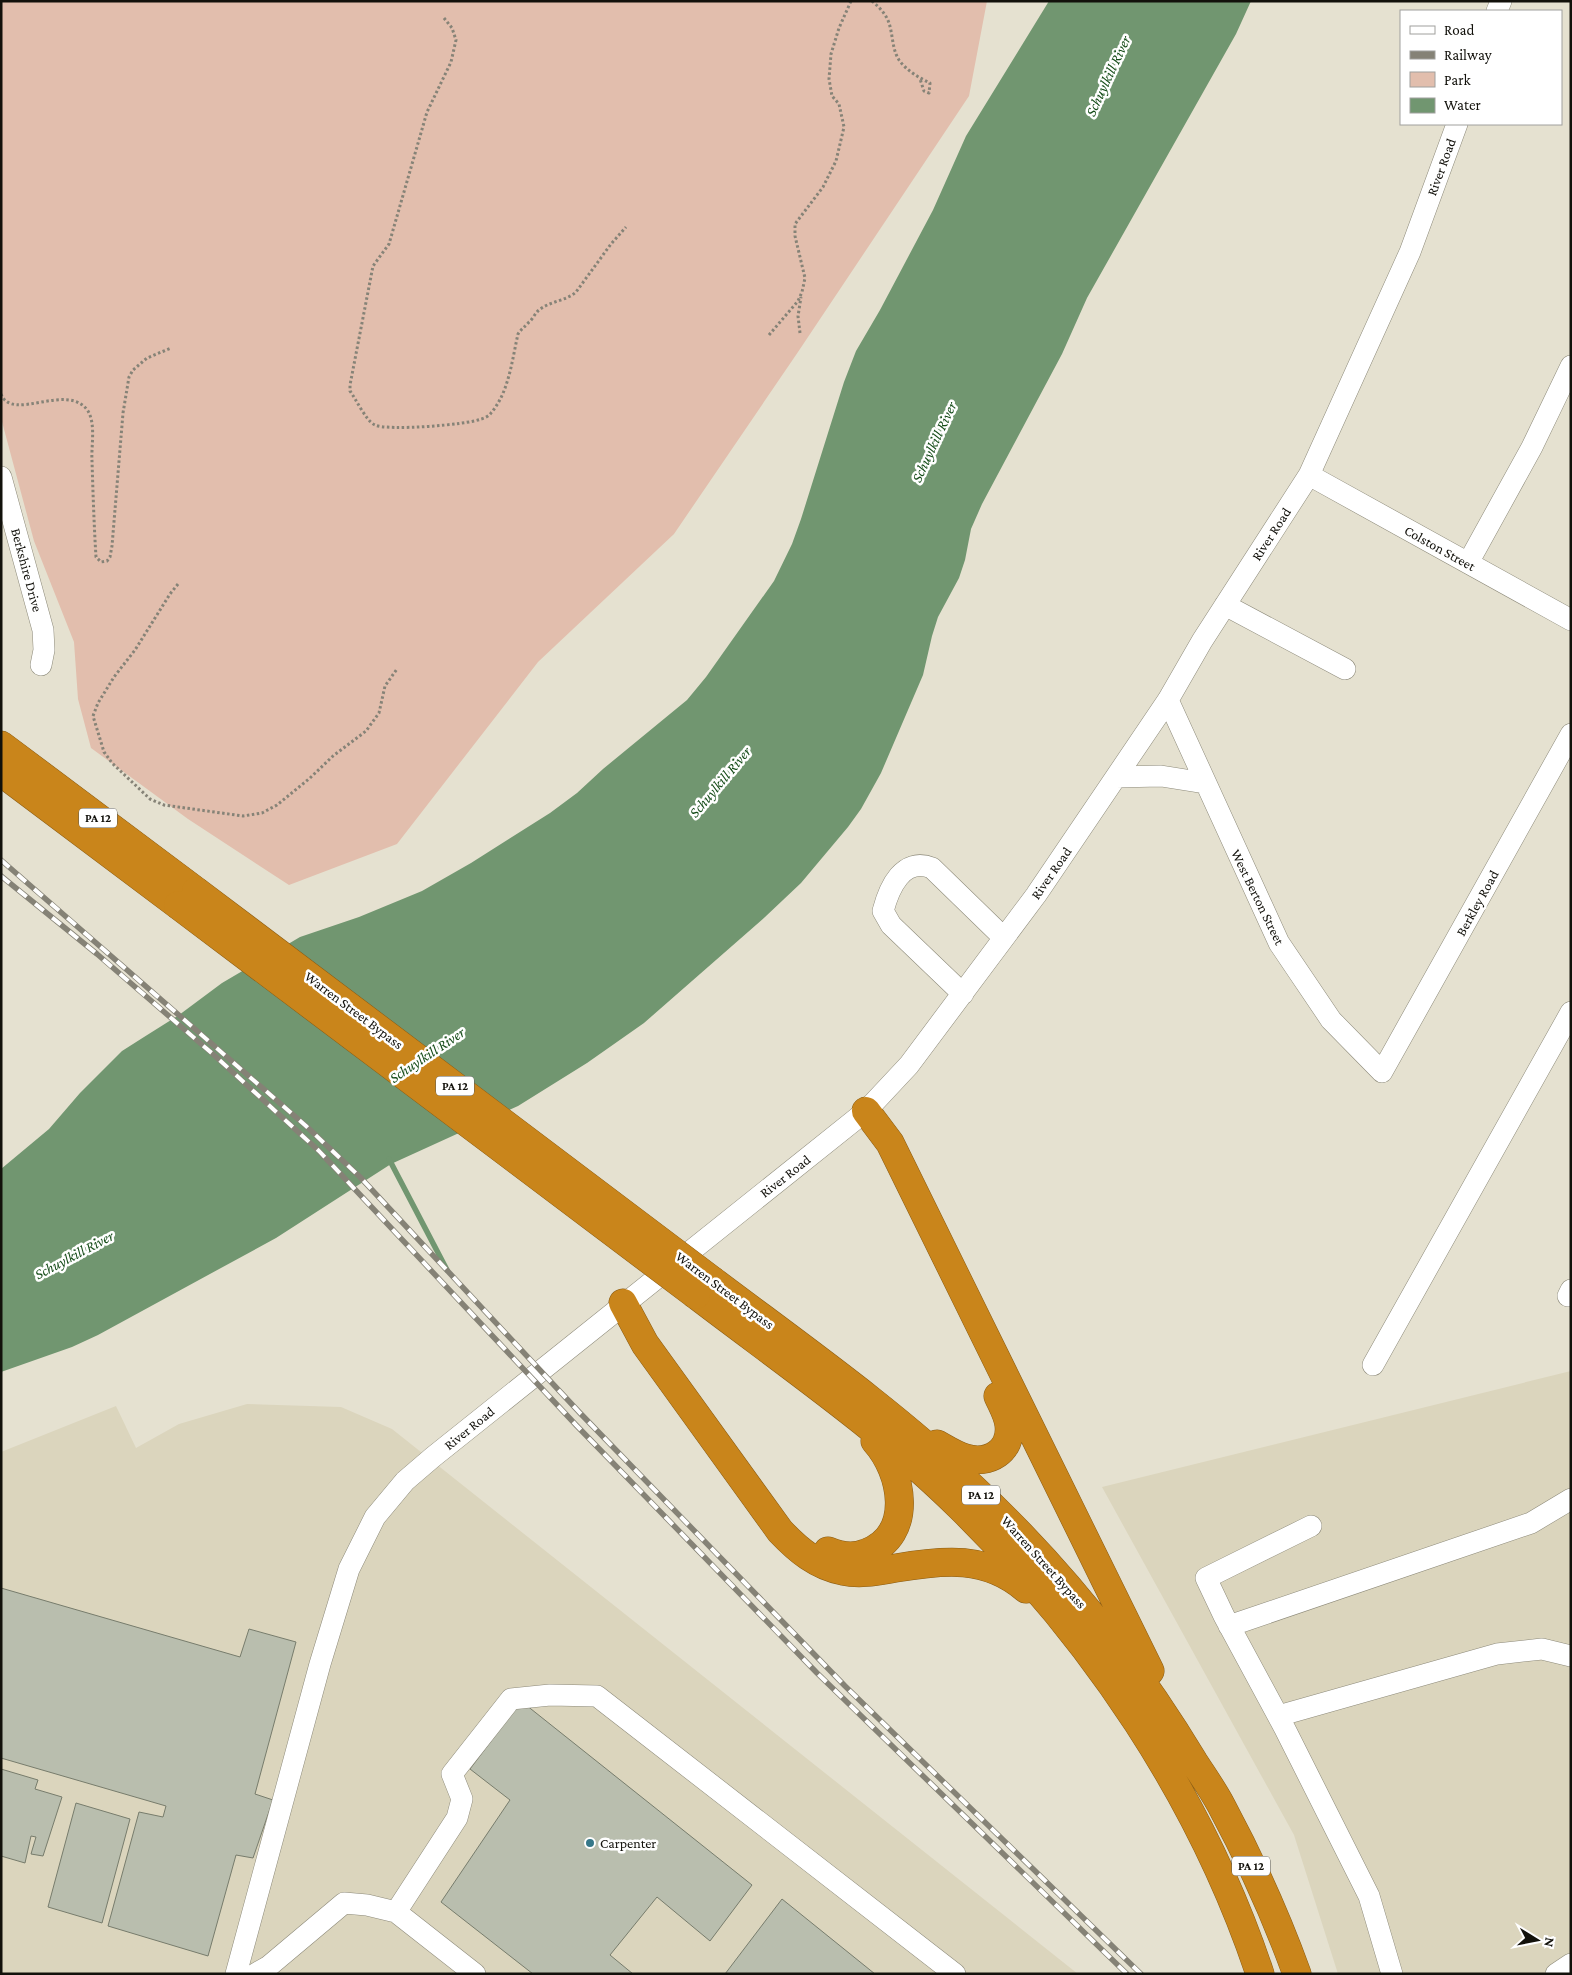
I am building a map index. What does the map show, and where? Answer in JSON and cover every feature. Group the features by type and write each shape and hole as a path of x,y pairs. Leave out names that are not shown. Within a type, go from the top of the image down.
{"highway":[{"name":"Warren Street Bypass","path":"1,745 187,898 705,1288 862,1392 974,1489 1046,1561 1080,1600 1139,1676 1168,1718 1221,1804 1243,1848 1285,1942 1297,1974"},
{"name":"Warren Street Bypass","path":"1,772 187,898"},
{"path":"866,1111 876,1149 1004,1409 1009,1425 1009,1434 1007,1442 997,1455 978,1460 957,1455 899,1423"},
{"path":"866,1111 890,1143 1195,1762"},
{"name":"Warren Street Bypass","path":"705,1288 959,1506 994,1542 1060,1618 1117,1693 1145,1735 1189,1811 1236,1908 1260,1974"},
{"path":"623,1303 656,1336 796,1528 824,1550 852,1556 868,1553 882,1545 895,1527 900,1501 894,1473 888,1459 848,1410"},
{"path":"623,1303 645,1344 780,1531 804,1554 831,1568 858,1573 944,1562 977,1564 1007,1576 1020,1584 1060,1618"}],"street":[{"name":"River Road","path":"236,1974 320,1664 349,1569 374,1517 405,1481 433,1457 623,1303 840,1133 866,1111 909,1065 1036,896 1168,700 1225,605 1309,475 1410,252 1457,125"},
{"path":"1468,563 1532,447 1571,366"},
{"name":"Colston Street","path":"1309,475 1571,620"},
{"name":"Berkshire Drive","path":"1,477 43,630 44,650 41,665"},
{"path":"1225,605 1345,669"},
{"name":"West Berton Street","path":"1168,700 1278,943 1331,1020 1382,1072"},
{"name":"Berkley Road","path":"1382,1072 1571,734"},
{"path":"1116,777 1161,776 1205,783"},
{"path":"964,994 891,925 882,911 893,884 903,872 912,867 924,865 932,868 1004,938"},
{"path":"1373,1365 1571,1012"},
{"path":"1229,1626 1531,1523 1571,1499"},
{"path":"1311,1526 1206,1578 1369,1896 1392,1974"},
{"path":"1278,1716 1497,1654 1542,1650 1571,1656"},
{"path":"396,1912 457,1818 462,1799 452,1774 511,1699 550,1695 597,1696 955,1974"},
{"path":"255,1974 269,1966 344,1903 366,1905 396,1912 475,1974"},
{"path":"1556,1974 1571,1964"}],"path":[{"path":"800,333 798,316 804,278 795,236 796,224 823,187 838,153 844,127 840,104 832,96 829,79 832,54 839,28 851,1"},
{"path":"872,1 879,7 889,22 894,49 899,60 920,79"},
{"path":"444,18 452,28 456,40 451,62 427,112 389,244 373,266 350,385 350,391 370,421 382,427 449,425 481,420 489,415 496,406 508,380 518,334 521,329 528,324 539,310 569,298 576,292 610,244 626,227"},
{"path":"769,335 798,301 802,292"},
{"path":"1,394 7,402 22,405 45,403 60,399 75,400 88,411 92,429 96,557 101,562 107,561 110,557 112,546 123,413 129,376 147,358 171,348"},
{"path":"178,584 135,650 114,677 98,703 93,716 104,752 112,763 150,799 164,805 243,816 262,813 277,806 333,756 366,731 379,713 385,686 397,669"}],"shaded area":[{"path":"1571,1371 1571,1974 1338,1974 1294,1835 1102,1487"},
{"path":"247,1404 341,1407 392,1429 1078,1974 1,1974 1,1452 116,1406 136,1448 179,1424"}],"green space":[{"path":"1,1 987,1 969,96 674,534 538,662 397,844 289,885 188,819 91,748 78,699 74,642 34,541 1,418"}],"water":[{"name":"Schuylkill River","path":"1049,1 1251,1 1236,34 1087,298 1062,354 982,504 971,529 965,560 959,578 938,617 923,675 881,773 861,809 848,827 801,883 765,917 644,1023 587,1063 518,1106 391,1164 276,1238 98,1335 72,1347 1,1372 1,1169 49,1129 80,1093 122,1051 179,1015 222,983 300,937 359,917 422,891 471,863 550,813 577,793 603,769 687,700 706,677 774,581 792,544 801,519 844,382 856,351 933,210 966,136"}],"building":[{"path":"1,1588 240,1657 249,1629 296,1642 255,1794 273,1800 253,1858 236,1855 208,1956 108,1926 139,1812 163,1817 166,1806 1,1758"},
{"name":"Carpenter","path":"521,1701 752,1885 710,1941 657,1897 610,1955 633,1974 533,1974 441,1902 510,1800 470,1769"},
{"path":"1,1769 38,1780 35,1789 62,1797 43,1856 31,1854 36,1837 31,1836 25,1863 1,1856"},
{"path":"76,1803 130,1819 102,1923 48,1907"},
{"path":"782,1899 875,1974 725,1974"}],"waterway":[{"path":"389,1159 447,1270"}],"railway":[{"path":"1,860 306,1126 360,1177 580,1413 845,1686 1141,1974"},
{"path":"1,876 97,954 214,1055 319,1151 576,1425 817,1673 1127,1974"}],"place":[{"name":"Carpenter","path":"590,1843"}]}
